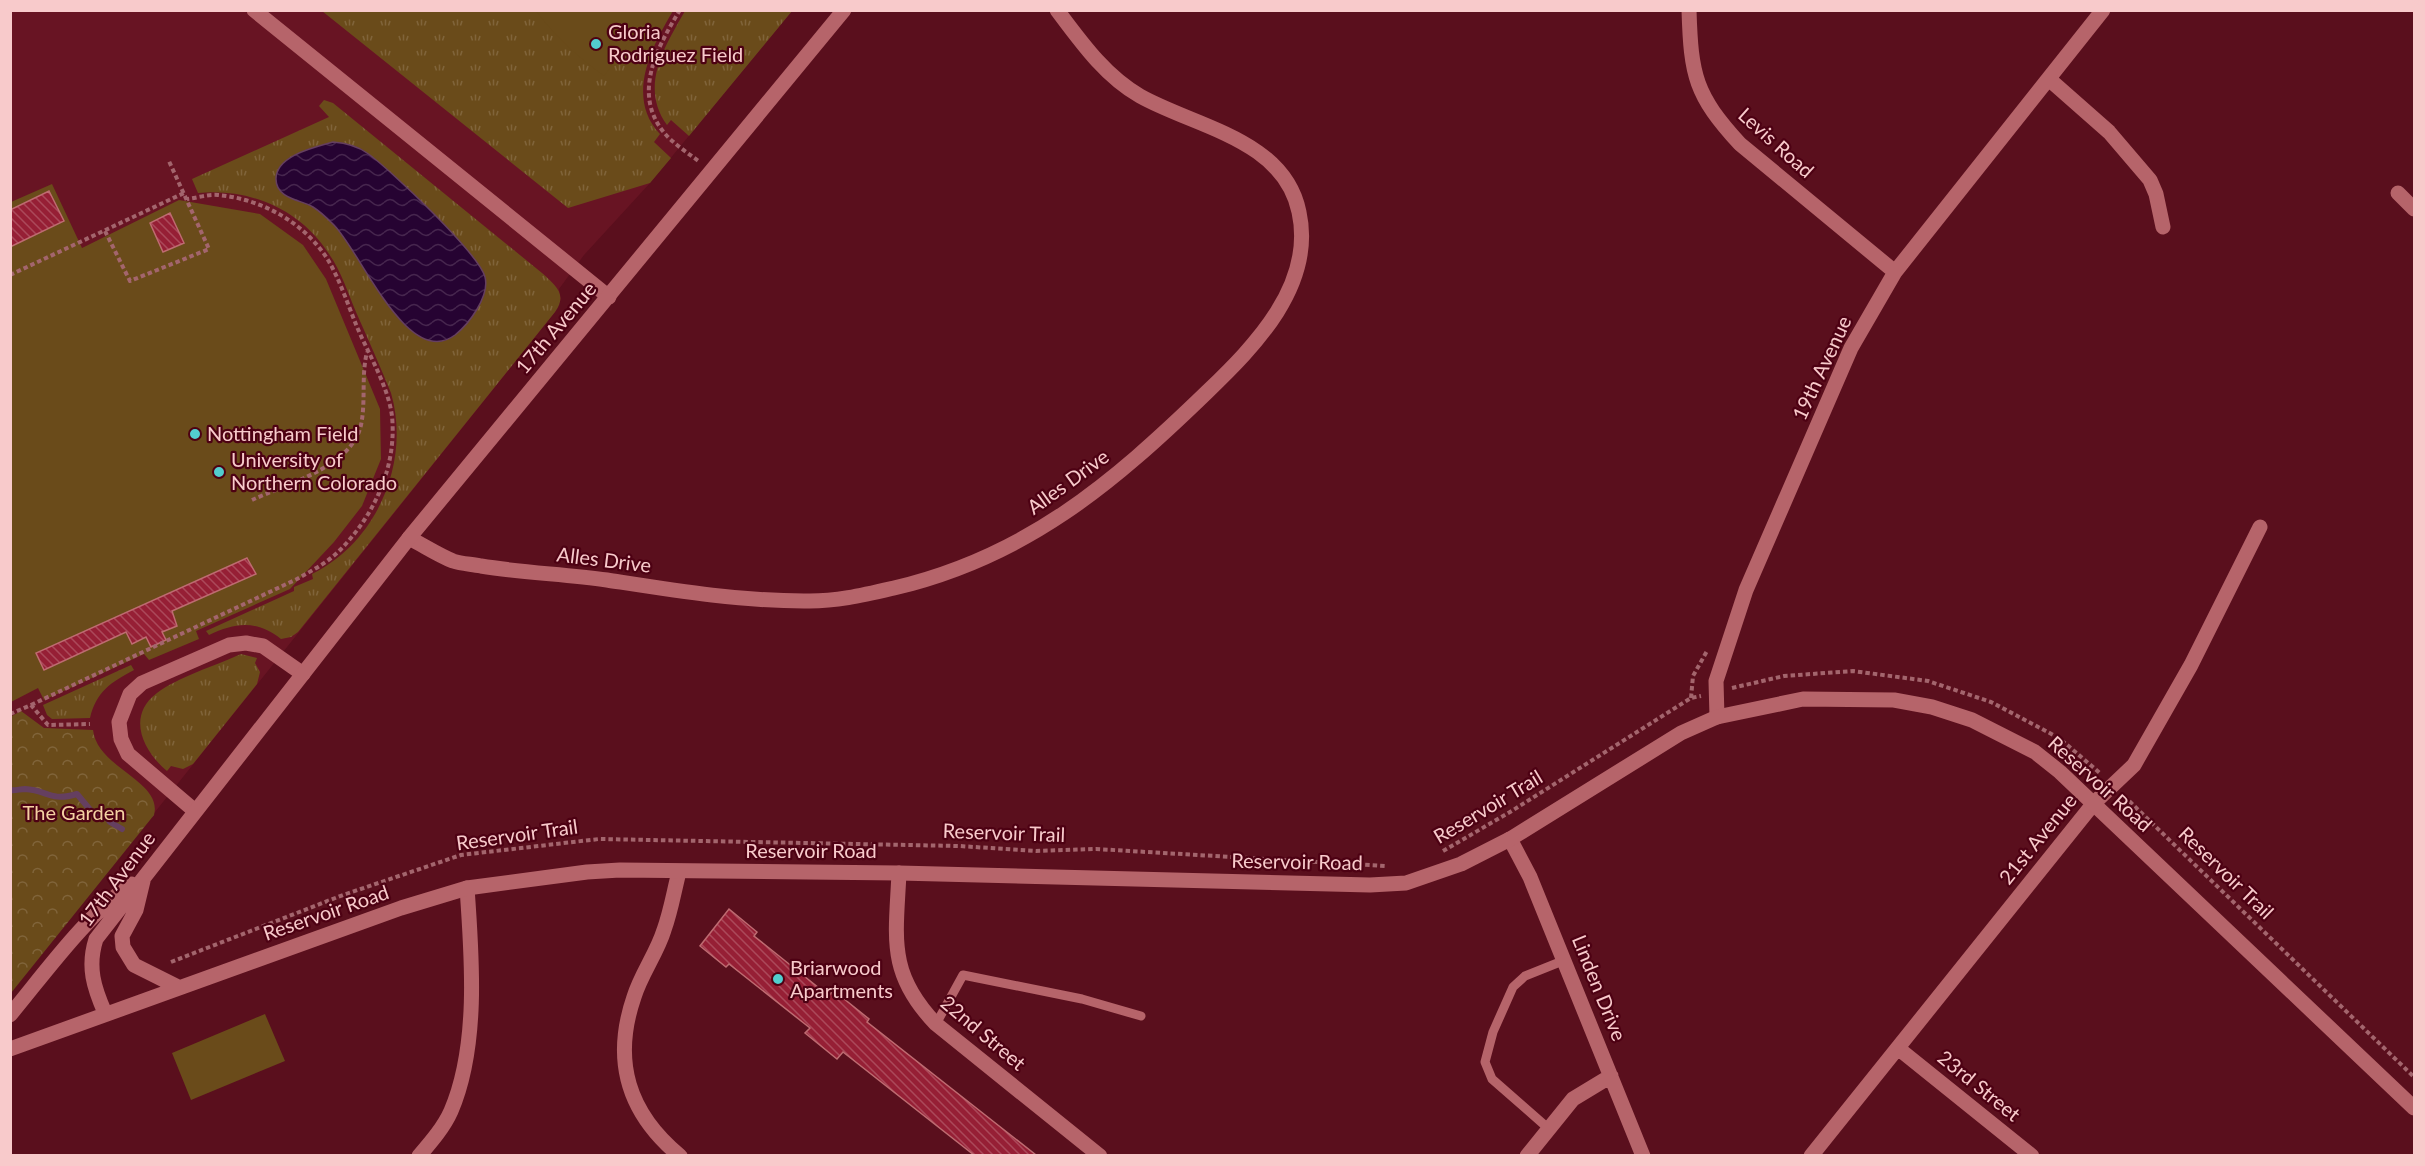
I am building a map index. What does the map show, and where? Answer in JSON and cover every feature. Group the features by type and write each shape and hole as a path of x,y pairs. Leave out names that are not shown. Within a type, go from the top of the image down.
{"street":[{"path":"254,10 609,297"},
{"name":"17th Avenue","path":"105,1013 92,983 91,954 96,939 409,538 844,10"},
{"name":"Alles Drive","path":"409,538 454,561 519,573 580,576 712,595 805,602 848,598 936,578 974,564 1041,528 1092,494 1162,435 1236,364 1269,325 1294,279 1302,247 1299,212 1293,195 1270,162 1245,143 1138,95 1111,74 1077,39 1057,10"},
{"name":"Levis Road","path":"1689,10 1690,48 1696,82 1702,96 1724,126 1740,144 1894,272"},
{"name":"19th Avenue","path":"1717,717 1716,681 1746,590 1851,348 1894,272 2050,80 2103,10"},
{"path":"2050,80 2109,132 2150,180 2156,194 2163,226"},
{"path":"2398,193 2415,209"},
{"name":"21st Avenue","path":"1810,1155 1899,1049 2094,804 2134,765 2191,665 2260,527"},
{"path":"195,811 128,754 121,739 119,722 130,694 142,683 229,645 246,643 263,646 303,674"},
{"name":"Reservoir Road","path":"10,1049 401,908 467,888 587,872 899,873 1370,885 1406,883 1435,875 1510,839 1681,733 1717,717 1803,699 1894,700 1932,707 1972,720 2035,752 2094,804 2415,1108"},
{"name":"Linden Drive","path":"1510,839 1530,877 1565,960 1643,1155"},
{"path":"679,872 664,931 634,995 623,1036 625,1070 634,1102 663,1142 680,1155"},
{"name":"22nd Street","path":"899,873 896,936 900,971 917,1004 936,1024 1097,1154"},
{"path":"144,876 136,910 122,936 123,947 134,965 178,987"},
{"path":"10,1015 57,957 116,895 144,876"},
{"path":"419,1155 433,1140 451,1111 466,1055 471,979 467,888"},
{"name":"23rd Street","path":"1899,1049 2032,1155"},
{"path":"1527,1155 1573,1099 1611,1076"}],"lane":[{"path":"1549,1129 1492,1079 1485,1062 1493,1032 1513,987 1525,976 1565,960"},
{"path":"936,1024 963,975 1082,999 1141,1016"}],"path":[{"path":"680,10 660,43 649,72 651,101 660,126 669,138 710,171"},
{"path":"105,231 130,281 209,249 168,159"},
{"path":"10,275 184,193"},
{"path":"10,714 297,579 338,552 372,508 383,487 390,460 392,416 385,392 329,262 315,242 276,212 258,204 217,195 187,199"},
{"path":"252,500 334,463 346,452 361,425 368,351"},
{"path":"1691,698 1693,676 1710,644"},
{"name":"Reservoir Trail","path":"1442,852 1691,698 1785,676 1853,671 1928,681 1991,702 2059,738 2114,786 2415,1077"},
{"path":"31,705 48,725 90,723"},
{"name":"Reservoir Trail","path":"171,962 343,895 461,855 599,839 959,846 1036,851 1096,849 1393,866"}],"shaded area":[{"name":"University of Northern Colorado","path":"11,11 792,11 650,183 584,255 559,289 561,299 555,312 11,992"}],"green space":[{"path":"322,11 673,11 650,56 643,88 644,104 650,120 660,134 654,142 671,158 650,183 568,208"},
{"name":"Gloria Rodriguez Field","path":"536,11 652,11 604,76 568,46"},
{"path":"685,11 792,11 689,136 671,120 667,125 655,96 658,66"},
{"path":"324,100 333,103 542,273 558,290 559,306 298,632 291,637 281,639 263,629 246,625 228,627 209,635 206,631 294,591 294,587 313,579 312,574 335,560 355,542 371,521 392,472 396,446 396,419 391,393 341,275 329,254 304,225 289,214 255,198 217,192 198,193 192,179 329,117 319,106"},
{"name":"Nottingham Field","path":"52,184 82,248 179,200 260,214 303,245 326,279 380,409 381,459 362,506 334,542 290,589 196,631 199,639 149,660 144,654 44,700 38,688 11,702 11,202"},
{"path":"241,654 257,658 255,663 260,672 257,684 193,764 183,769 171,766 167,771 151,754 141,733 142,712 148,702 165,687"},
{"path":"131,665 134,670 118,679 100,695 90,718 52,719 47,715 43,705"},
{"name":"The Garden","path":"21,711 44,728 93,730 97,743 105,755 149,793 154,803 154,815 11,993 10,717"},
{"path":"265,1014 285,1061 191,1100 172,1053"}],"water":[{"path":"333,142 359,148 378,162 432,212 479,266 485,277 484,293 472,317 455,335 437,342 420,337 403,323 387,304 334,225 313,207 290,198 280,191 276,179 283,164 298,153"}],"building":[{"path":"49,191 64,221 10,247 10,210"},
{"path":"170,213 184,243 163,252 150,223"},
{"path":"247,558 256,574 172,611 177,626 162,632 166,640 151,647 146,637 132,644 126,632 44,670 36,653"},
{"path":"729,909 757,932 754,936 829,996 833,990 869,1019 867,1022 1036,1155 974,1155 843,1052 837,1059 805,1033 810,1028 729,964 726,967 700,946"}],"waterway":[{"path":"10,790 33,790 60,797 77,794 92,812 105,815 110,822 122,829"}],"place":[{"name":"Gloria Rodriguez Field","path":"596,44"},
{"name":"Nottingham Field","path":"195,434"},
{"name":"University of Northern Colorado","path":"219,472"},
{"name":"Briarwood Apartments","path":"778,979"}]}
